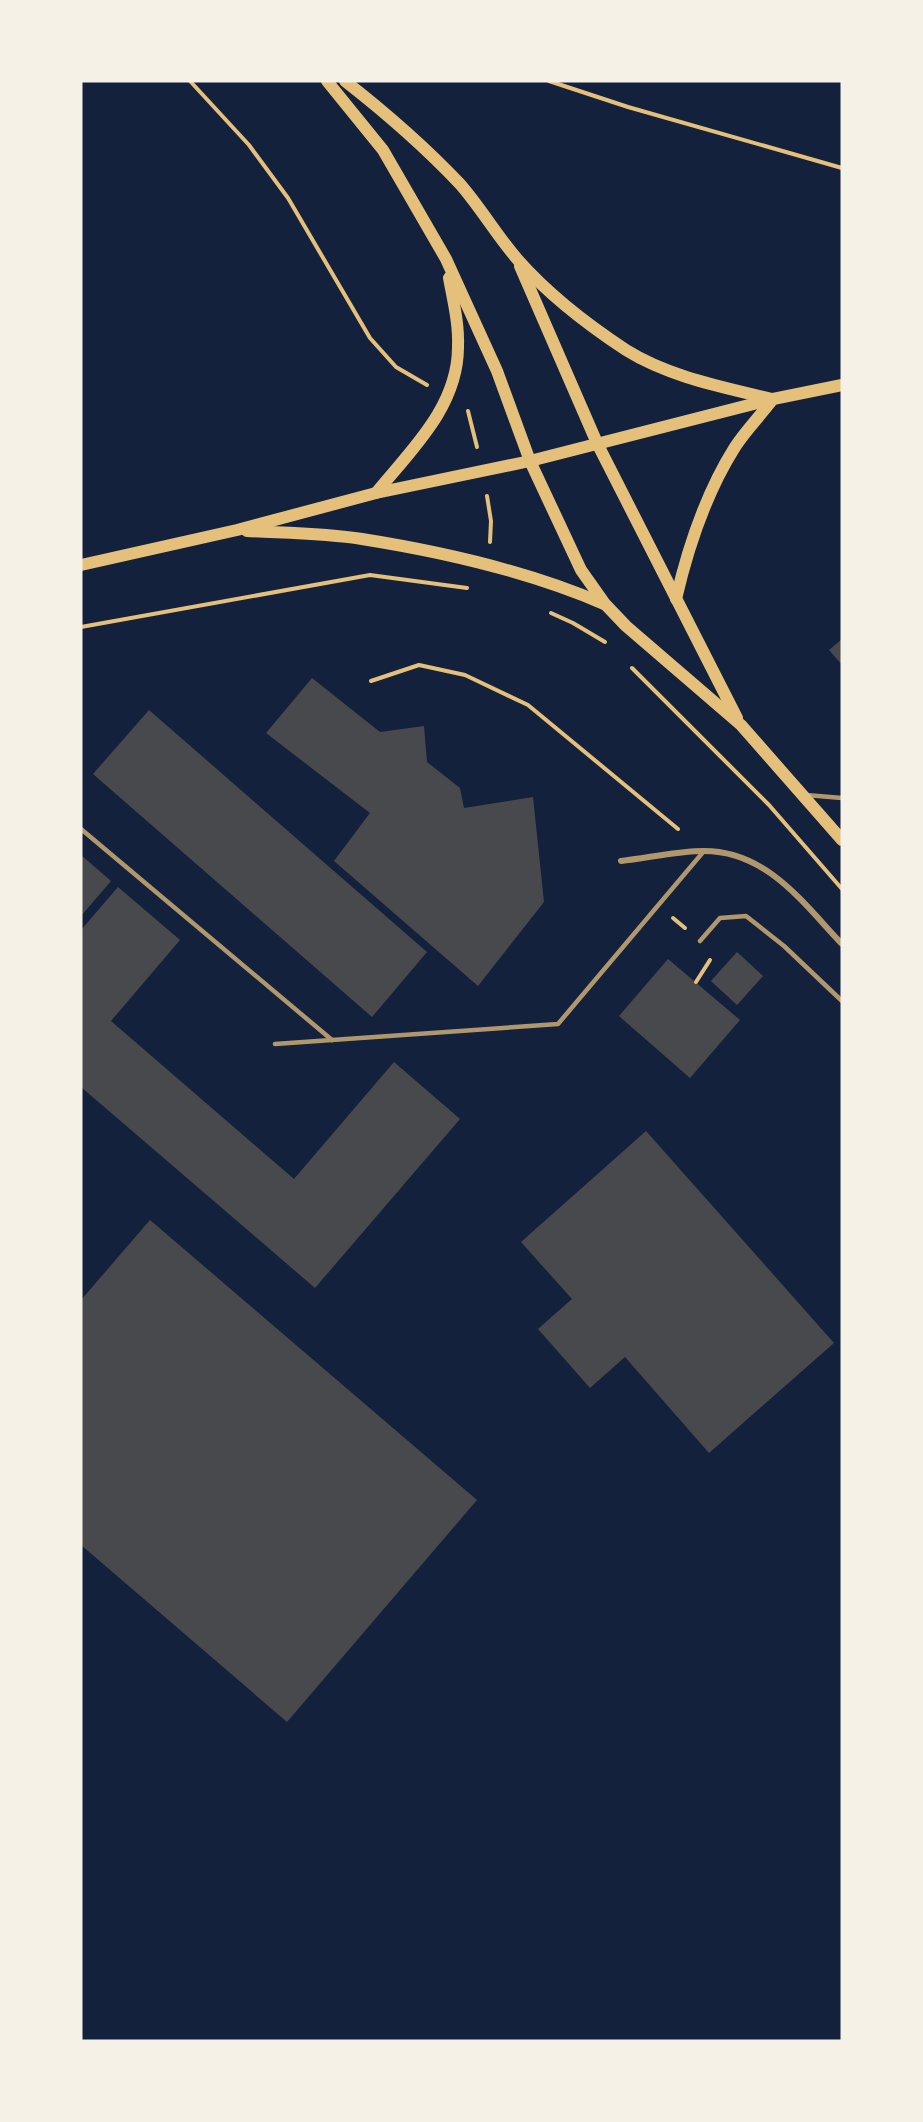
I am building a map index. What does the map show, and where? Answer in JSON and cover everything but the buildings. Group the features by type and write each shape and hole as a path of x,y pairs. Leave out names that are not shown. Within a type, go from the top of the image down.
{"main road":[{"path":"327,81 382,150 446,259 498,371 530,461 581,570 605,604 626,626 741,725 842,840"},
{"path":"345,81 421,144 461,186 518,260 564,303 627,350 660,367 717,386 773,399"},
{"path":"376,493 441,413 447,397 459,349 446,259"},
{"path":"518,260 597,443 741,725"},
{"path":"81,565 237,530 376,493 530,461 773,399 842,385"},
{"path":"676,599 686,554 712,491 735,447 773,399"},
{"path":"237,530 372,541 485,564 566,588 605,604"}],"street":[{"path":"621,861 704,851 734,855 753,862 779,877 842,944"}],"lane":[{"path":"801,794 842,798"},
{"path":"81,829 332,1040"},
{"path":"275,1044 558,1024 704,851"},
{"path":"700,941 720,918 746,916 784,946 842,1001"}],"path":[{"path":"190,81 249,145 288,198 370,338 396,367 434,389"},
{"path":"549,81 628,108 842,168"},
{"path":"463,406 470,413 473,427"},
{"path":"488,552 492,521"},
{"path":"81,627 370,575 469,588"},
{"path":"543,610 573,623 611,646"},
{"path":"627,663 769,805 842,889"},
{"path":"371,681 419,665 465,675 528,705 704,851"}]}
